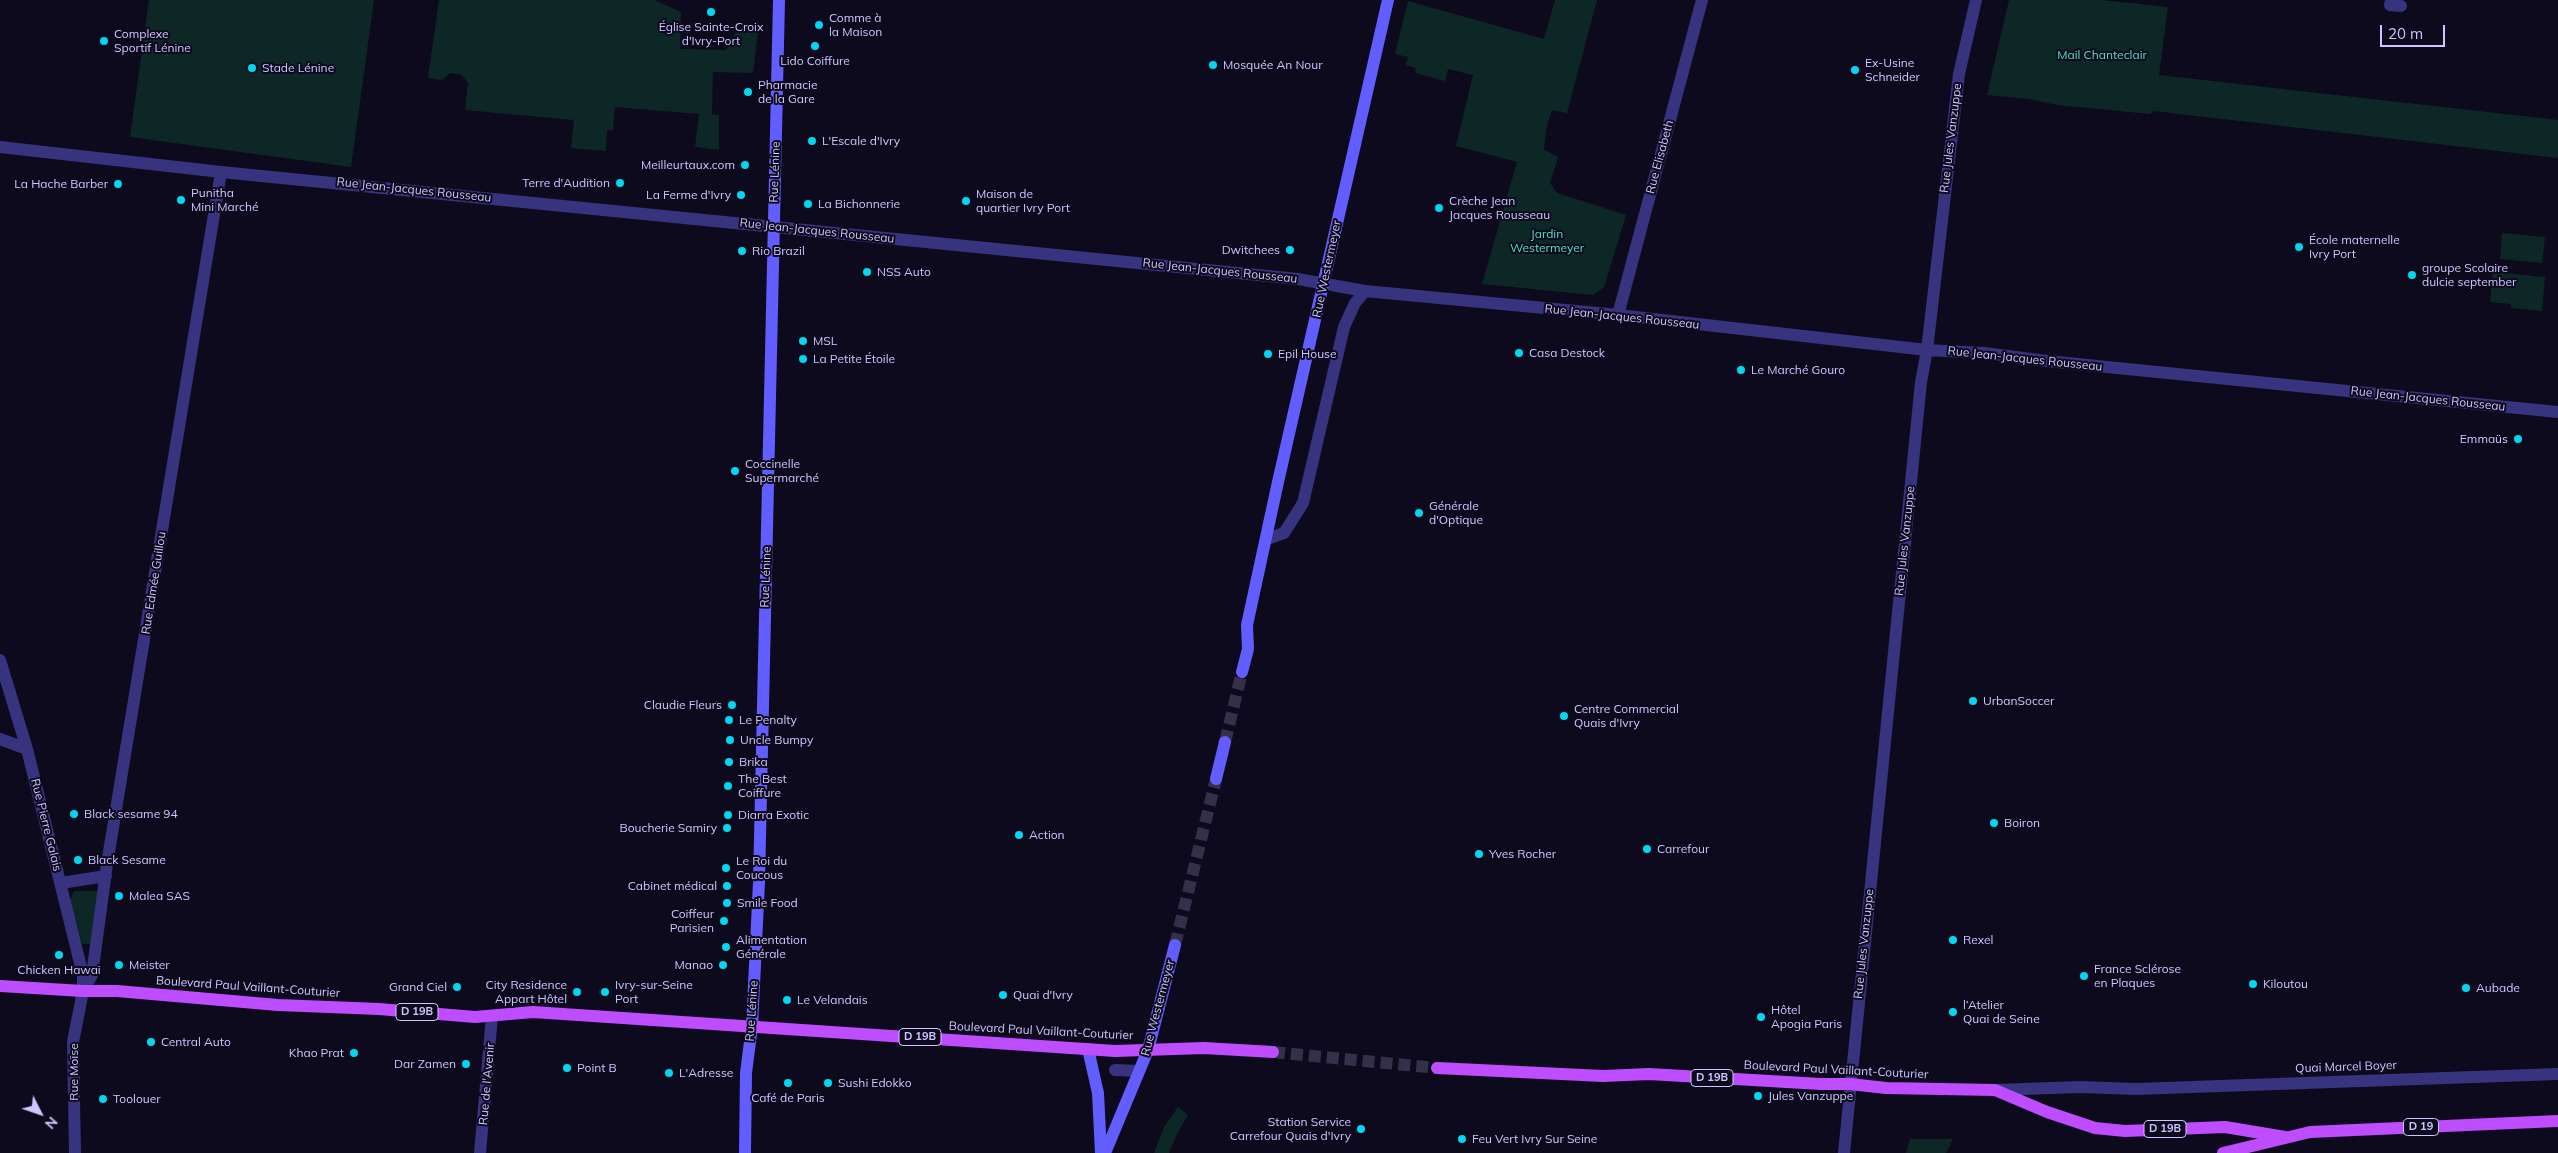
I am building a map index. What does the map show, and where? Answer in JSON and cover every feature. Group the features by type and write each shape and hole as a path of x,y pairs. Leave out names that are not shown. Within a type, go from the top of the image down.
{"main road":[{"name":"Rue Lénine","path":"745,1153 746,1073 752,1026 759,882 779,0"},
{"name":"Rue Westermeyer","path":"1242,672 1248,648 1248,625 1278,482 1388,0"},
{"path":"1216,779 1225,742"},
{"name":"Rue Westermeyer","path":"1105,1153 1148,1050 1175,945"},
{"name":"Boulevard Paul Vaillant-Couturier","path":"0,986 117,991 278,1006 379,1009 475,1017 533,1012 1088,1049 1148,1050 1204,1048 1273,1052"},
{"path":"1088,1049 1098,1092 1101,1153"},
{"name":"Boulevard Paul Vaillant-Couturier","path":"1437,1068 1603,1076 1650,1074 1816,1084 1850,1084 1886,1088 1995,1090 2047,1112 2095,1128 2125,1131 2225,1127 2285,1137"},
{"name":"D 19","path":"2285,1137 2310,1132 2558,1121"},
{"path":"2223,1153 2285,1137"}],"street":[{"name":"Rue Elisabeth","path":"1618,315 1702,0"},
{"name":"Rue Jules Vanzuppe","path":"1844,1153 1921,382 1927,350 1958,74 1976,0"},
{"name":"Rue Jean-Jacques Rousseau","path":"0,147 221,172 1292,278 1365,291 1618,315 1927,350 1984,353 2047,362 2558,412"},
{"name":"Rue Edmée Guillou","path":"83,991 92,975 106,876 221,172"},
{"path":"1267,539 1284,533 1303,503 1344,327 1355,303 1365,291"},
{"name":"Rue Pierre Galais","path":"0,660 27,749 62,883 83,976 83,991"},
{"path":"0,739 27,749"},
{"path":"62,883 106,876"},
{"name":"Rue Moïse","path":"75,1153 73,1042 83,991"},
{"name":"Rue de l'Avenir","path":"480,1153 492,1016"},
{"path":"1115,1070 1138,1071"},
{"name":"Quai Marcel Boyer","path":"2136,1089 2558,1074"},
{"name":"Boulevard Paul Vaillant-Couturier","path":"1995,1090 2080,1087 2136,1089"}],"green space":[{"name":"Stade Lénine","path":"149,0 374,0 351,167 130,137"},
{"path":"439,0 654,0 681,12 680,49 726,50 736,32 758,32 753,73 713,72 712,114 719,115 719,150 695,147 699,114 615,107 613,130 607,130 606,151 571,148 574,120 465,110 468,83 462,75 450,73 442,80 428,78"},
{"name":"Jardin Westermeyer","path":"1555,0 1597,0 1567,113 1552,110 1546,129 1544,150 1558,157 1550,183 1557,193 1626,215 1604,287 1593,295 1482,284 1517,162 1456,146 1473,75 1448,69 1445,81 1415,73 1416,68 1406,65 1408,57 1395,54 1408,1 1544,39"},
{"name":"Mail Chanteclair","path":"2009,0 2101,0 2168,7 2159,75 2558,120 2558,158 2154,111 2150,114 2057,105 2030,99 1987,95"},
{"path":"2502,233 2545,237 2542,263 2500,259"},
{"path":"2493,272 2545,277 2542,311 2511,308 2511,304 2490,302"},
{"path":"74,891 98,891 91,944 82,944 70,900"},
{"path":"1178,1107 1188,1115 1169,1153 1154,1153 1164,1127"},
{"path":"1910,1139 1953,1139 1946,1153 1906,1153"}],"tunnel":[{"path":"1225,742 1242,672"},
{"path":"1175,945 1216,779"},
{"path":"1273,1052 1437,1068"}],"place":[{"name":"Église Sainte-Croix d'Ivry-Port","path":"711,12"},
{"name":"Comme à la Maison","path":"819,25"},
{"name":"Complexe Sportif Lénine","path":"104,41"},
{"name":"Lido Coiffure","path":"815,46"},
{"name":"Mosquée An Nour","path":"1213,65"},
{"name":"Stade Lénine","path":"252,68"},
{"name":"Ex-Usine Schneider","path":"1855,70"},
{"name":"Pharmacie de la Gare","path":"748,92"},
{"name":"L'Escale d'Ivry","path":"812,141"},
{"name":"Meilleurtaux.com","path":"745,165"},
{"name":"Terre d'Audition","path":"620,183"},
{"name":"La Hache Barber","path":"118,184"},
{"name":"La Ferme d'Ivry","path":"741,195"},
{"name":"Punitha Mini Marché","path":"181,200"},
{"name":"Maison de quartier Ivry Port","path":"966,201"},
{"name":"La Bichonnerie","path":"808,204"},
{"name":"Crèche Jean Jacques Rousseau","path":"1439,208"},
{"name":"École maternelle Ivry Port","path":"2299,247"},
{"name":"Dwitchees","path":"1290,250"},
{"name":"Rio Brazil","path":"742,251"},
{"name":"NSS Auto","path":"867,272"},
{"name":"groupe Scolaire dulcie september","path":"2412,275"},
{"name":"MSL","path":"803,341"},
{"name":"Casa Destock","path":"1519,353"},
{"name":"Epil House","path":"1268,354"},
{"name":"La Petite Étoile","path":"803,359"},
{"name":"Le Marché Gouro","path":"1741,370"},
{"name":"Emmaüs","path":"2518,439"},
{"name":"Coccinelle Supermarché","path":"735,471"},
{"name":"Générale d'Optique","path":"1419,513"},
{"name":"UrbanSoccer","path":"1973,701"},
{"name":"Claudie Fleurs","path":"732,705"},
{"name":"Centre Commercial Quais d'Ivry","path":"1564,716"},
{"name":"Le Penalty","path":"729,720"},
{"name":"Uncle Bumpy","path":"730,740"},
{"name":"Brika","path":"729,762"},
{"name":"The Best Coiffure","path":"728,786"},
{"name":"Black sesame 94","path":"74,814"},
{"name":"Diarra Exotic","path":"728,815"},
{"name":"Boiron","path":"1994,823"},
{"name":"Boucherie Samiry","path":"727,828"},
{"name":"Action","path":"1019,835"},
{"name":"Carrefour","path":"1647,849"},
{"name":"Yves Rocher","path":"1479,854"},
{"name":"Black Sesame","path":"78,860"},
{"name":"Le Roi du Coucous","path":"726,868"},
{"name":"Cabinet médical","path":"727,886"},
{"name":"Malea SAS","path":"119,896"},
{"name":"Smile Food","path":"727,903"},
{"name":"Coiffeur Parisien","path":"724,921"},
{"name":"Rexel","path":"1953,940"},
{"name":"Alimentation Générale","path":"726,947"},
{"name":"Chicken Hawai","path":"59,955"},
{"name":"Meister","path":"119,965"},
{"name":"Manao","path":"723,965"},
{"name":"France Sclérose en Plaques","path":"2084,976"},
{"name":"Kiloutou","path":"2253,984"},
{"name":"Grand Ciel","path":"457,987"},
{"name":"Aubade","path":"2466,988"},
{"name":"City Residence Appart Hôtel","path":"577,992"},
{"name":"Ivry-sur-Seine Port","path":"605,992"},
{"name":"Quai d'Ivry","path":"1003,995"},
{"name":"Le Velandais","path":"787,1000"},
{"name":"l’Atelier Quai de Seine","path":"1953,1012"},
{"name":"Hôtel Apogia Paris","path":"1761,1017"},
{"name":"Central Auto","path":"151,1042"},
{"name":"Khao Prat","path":"354,1053"},
{"name":"Dar Zamen","path":"466,1064"},
{"name":"Point B","path":"567,1068"},
{"name":"L'Adresse","path":"669,1073"},
{"name":"Café de Paris","path":"788,1083"},
{"name":"Sushi Edokko","path":"828,1083"},
{"name":"Jules Vanzuppe","path":"1758,1096"},
{"name":"Toolouer","path":"103,1099"},
{"name":"Station Service Carrefour Quais d'Ivry","path":"1361,1129"},
{"name":"Feu Vert Ivry Sur Seine","path":"1462,1139"}]}
